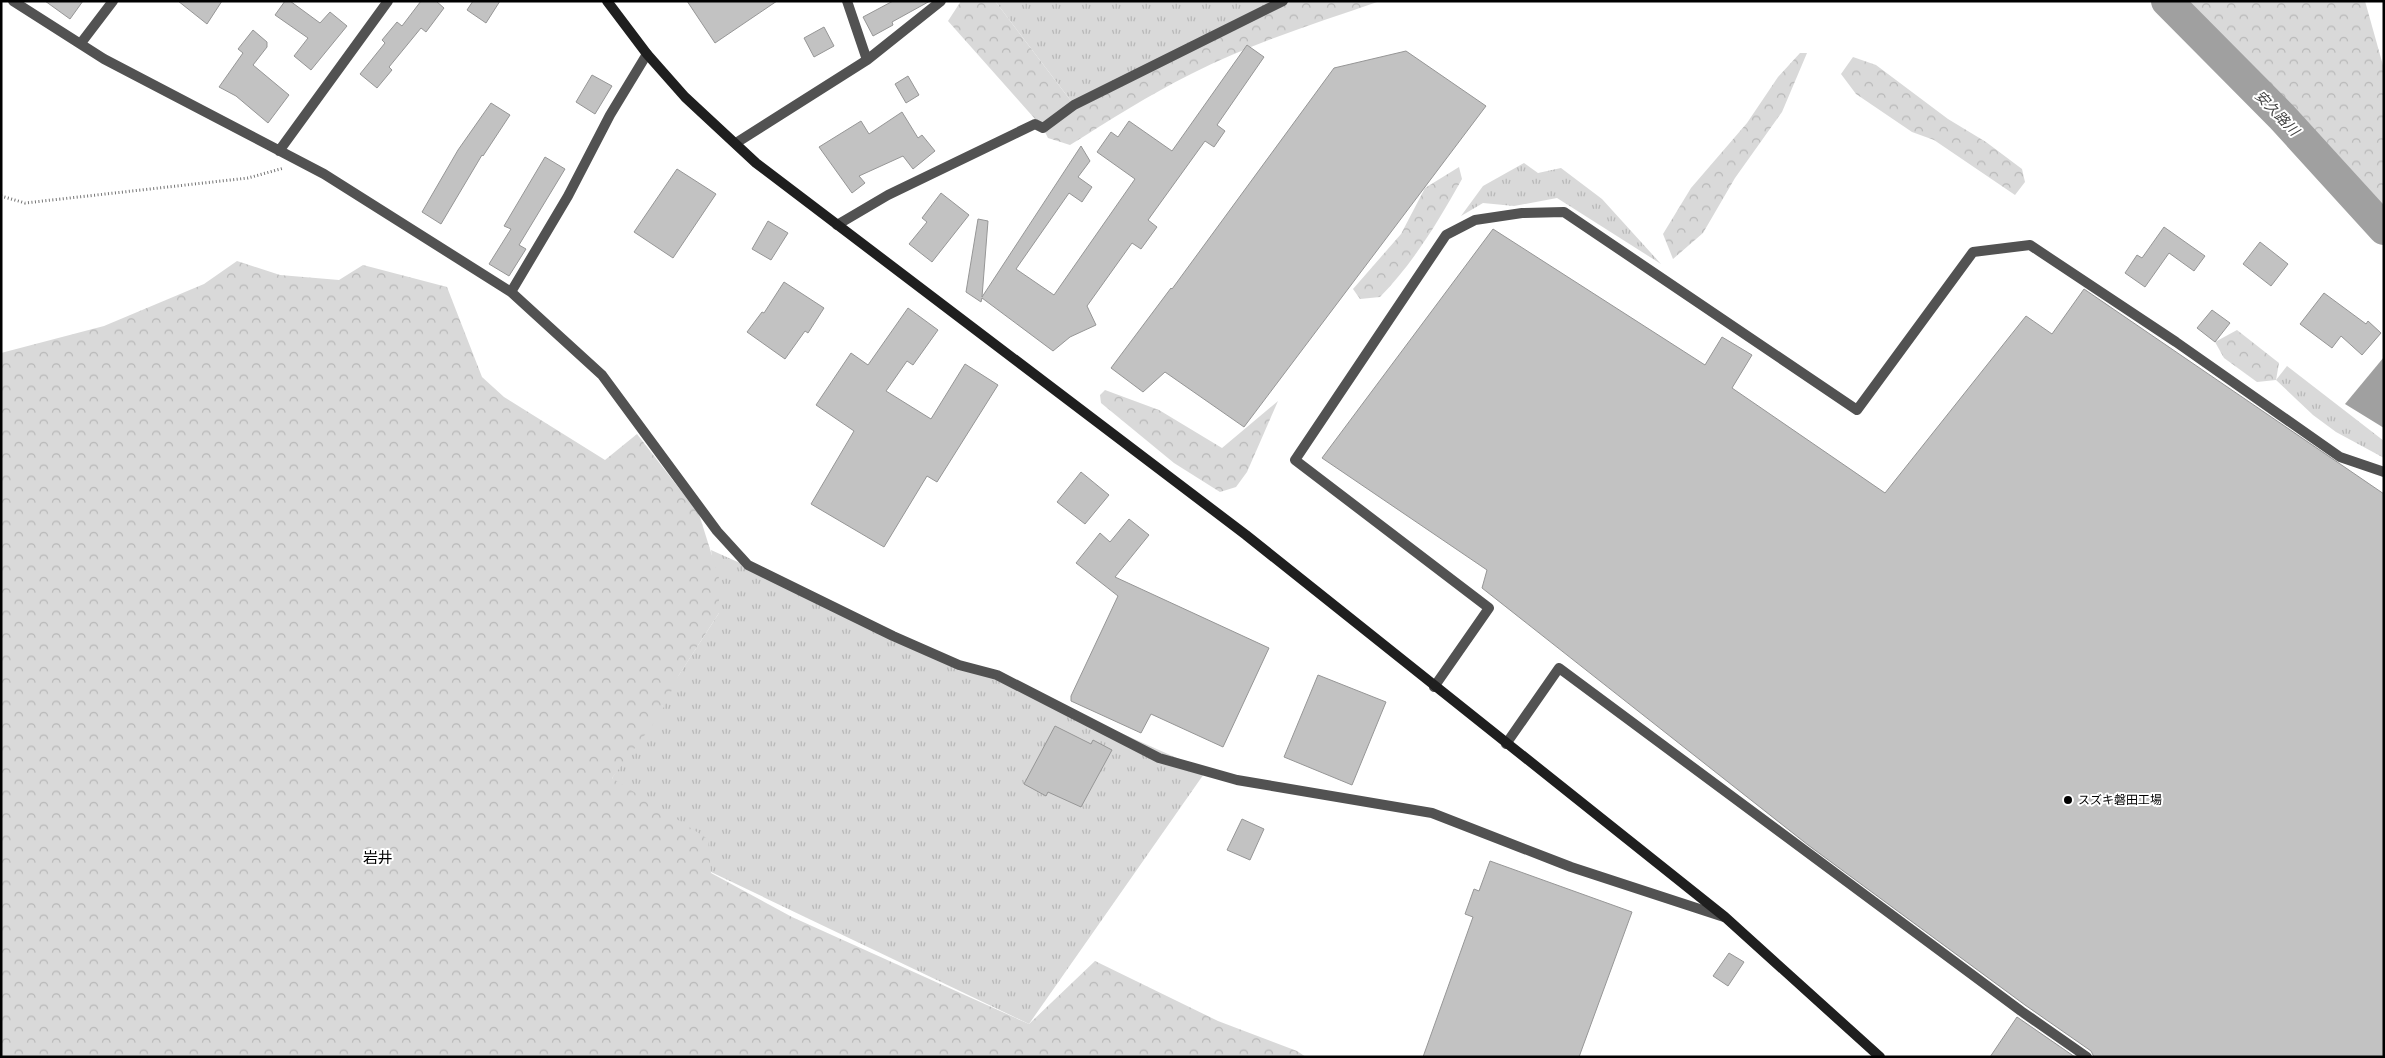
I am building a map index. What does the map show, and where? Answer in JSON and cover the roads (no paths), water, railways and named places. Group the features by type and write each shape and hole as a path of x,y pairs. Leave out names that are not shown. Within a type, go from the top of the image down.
{"street":[{"path":"13,1 104,59 304,163 511,292 602,375 717,531 748,565 893,636 959,665 997,675 1159,758 1237,780 1432,813 1571,868 1725,917"},
{"path":"81,43 113,1"},
{"path":"279,151 388,1"},
{"path":"607,1 647,54 685,97 756,163 1246,535 1434,687 1725,917 1880,1057"},
{"path":"847,1 867,60"},
{"path":"736,144 867,60 941,1"},
{"path":"837,225 888,195 1035,124 1043,128 1074,105 1283,1"},
{"path":"511,292 568,196 610,115 647,54"},
{"path":"1434,687 1489,608 1295,460 1446,235 1475,220 1522,213 1564,212 1857,410 1973,252 2030,245 2176,342 2340,457 2384,472"},
{"path":"1506,744 1558,668 2005,1000 2087,1057"}],"waterway":[{"name":"安久路川","path":"2167,1 2282,117 2384,229"}],"place":[{"name":"スズキ磐田工場","path":"2068,800"}],"district":[{"name":"岩井","path":"378,858"}]}
